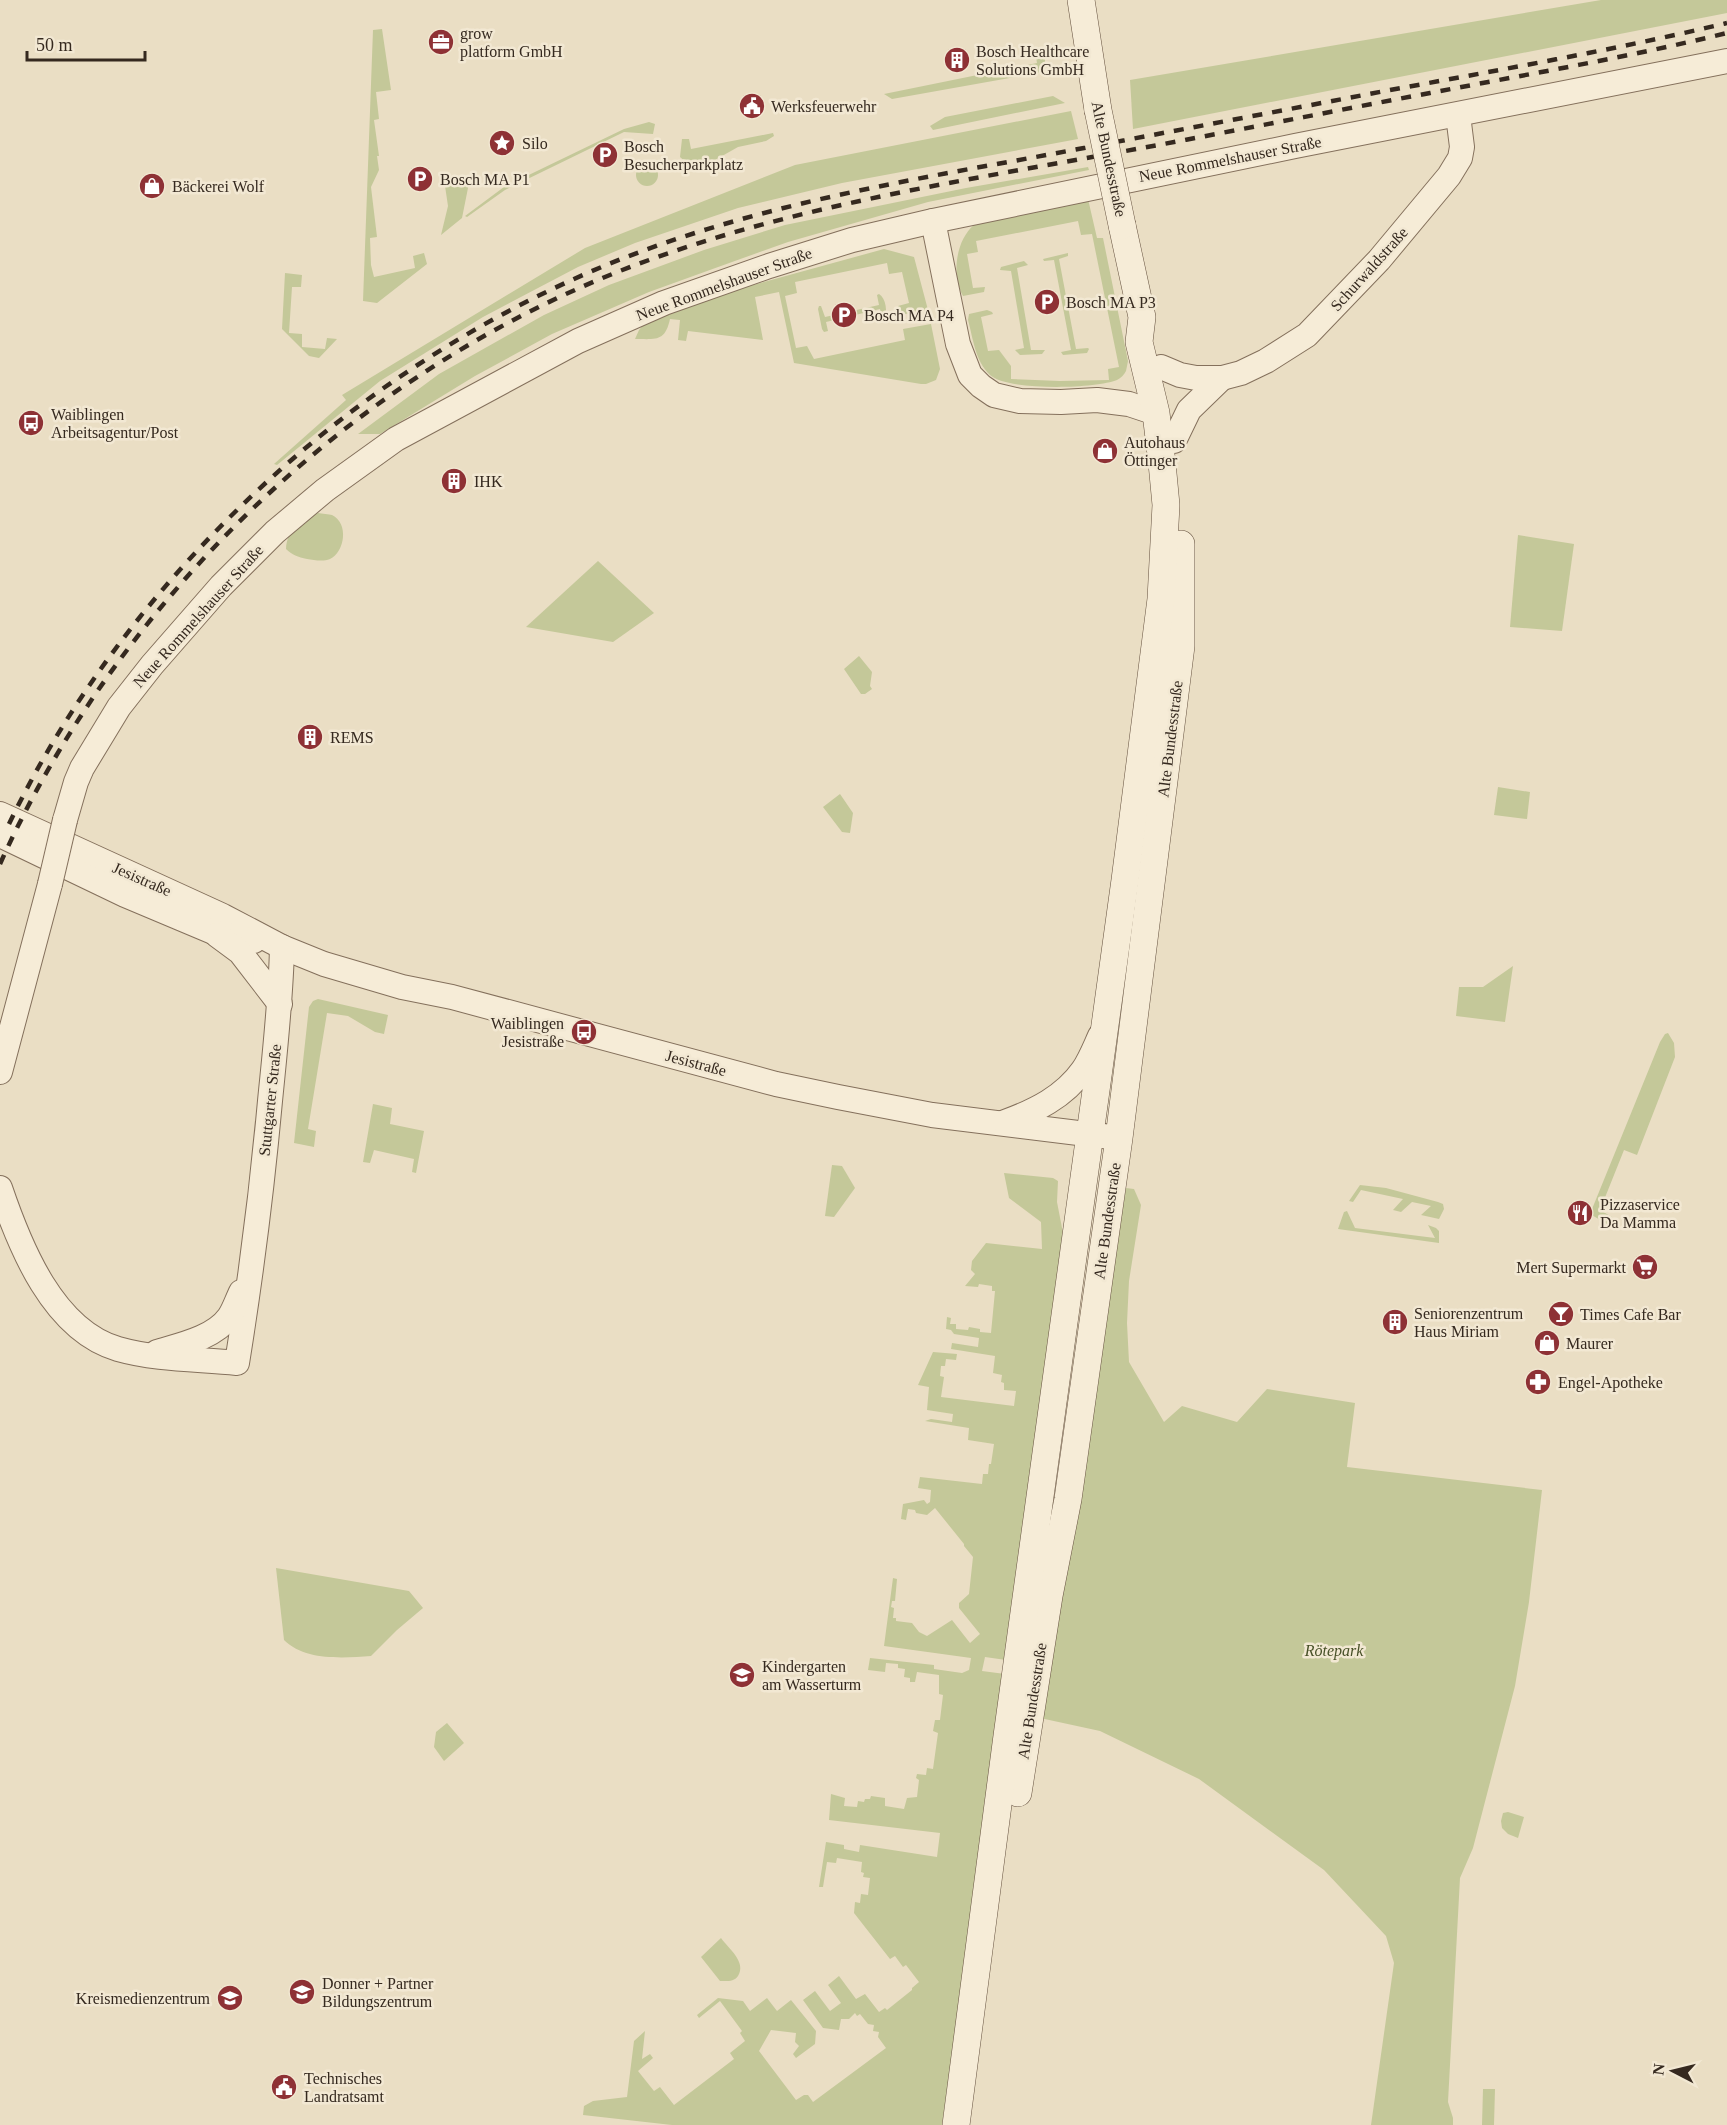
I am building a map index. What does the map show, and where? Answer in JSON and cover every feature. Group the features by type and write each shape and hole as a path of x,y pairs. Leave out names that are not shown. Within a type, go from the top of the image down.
{"main road":[{"name":"Alte Bundesstraße","path":"972,2125 1013,1824 1049,1596 1068,1498 1119,1138 1181,646 1180,498 1174,441 1153,369 1139,342 1142,317 1098,110 1081,0"},
{"name":"Alte Bundesstraße","path":"956,2125 1161,599 1166,505 1153,369"}],"street":[{"name":"Neue Rommelshauser Straße","path":"0,1072 76,782 95,744 119,707 221,586 275,532 333,484 396,440 579,341 664,303 842,243 933,221 1284,148 1727,61"},
{"name":"Schurwaldstraße","path":"1153,369 1196,378 1222,378 1240,373 1266,361 1307,335 1379,260 1449,176 1460,158 1462,147 1458,115"},
{"path":"933,221 958,344 970,375 994,395 1007,399 1061,402 1097,400 1129,404 1156,413"},
{"path":"1097,400 1124,392 1153,369"},
{"name":"Schurwaldstraße","path":"1174,441 1190,410 1222,378"},
{"name":"Jesistraße","path":"0,814 223,916 282,947 333,968 402,987 452,997 776,1084 932,1114 1119,1138"},
{"name":"Jesistraße","path":"0,835 125,895 213,932 282,947"},
{"path":"213,932 240,952 280,1004"},
{"name":"Stuttgarter Straße","path":"172,1347 238,1357 254,1254 280,1004 282,947"},
{"path":"1004,1123 1032,1112 1057,1097 1083,1070 1105,1026"},
{"path":"0,1188 21,1244 37,1275 74,1324 97,1341 146,1355 238,1357"},
{"name":"Stuttgarter Straße","path":"146,1355 204,1335 228,1319 254,1254"}],"green space":[{"path":"1601,0 1727,0 1727,13 1133,129 1130,80"},
{"path":"382,29 391,90 376,92 379,119 374,120 379,170 371,187 377,237 370,238 371,265 374,277 415,268 413,256 424,253 427,264 377,303 363,301 373,30"},
{"path":"1045,49 1045,67 1038,73 892,99 884,94 1037,63 1035,51"},
{"path":"1053,96 1065,103 933,130 930,126 945,117"},
{"path":"1071,111 1078,139 842,183 738,208 635,243 578,267 483,317 380,381 277,465 274,464 346,400 342,395 585,248 795,165"},
{"path":"649,122 655,124 653,134 624,132 505,190 467,217 465,216 504,187 624,129"},
{"path":"773,133 774,136 766,141 738,147 715,160 688,164 680,157 682,139 689,139 691,149"},
{"path":"647,164 655,167 658,175 655,183 647,186 639,183 636,175 639,167"},
{"path":"1088,167 1089,170 928,202 788,242 649,292 552,334 475,376 380,434 358,434 439,374 544,315 609,285 704,250 785,225 966,188"},
{"path":"469,183 462,218 441,235 448,206 445,186"},
{"path":"1088,199 1097,238 1103,238 1128,361 1126,371 1117,380 1072,387 1032,386 999,380 990,375 981,363 973,342 968,320 969,314 987,310 992,312 993,314 981,317 988,351 999,350 1011,366 1011,379 1109,380 1108,369 1119,367 1092,234 1081,235 1078,221 976,241 978,252 967,254 973,288 985,287 984,292 963,296 957,278 959,249 968,231 974,225"},
{"path":"884,249 914,257 928,310 902,313 898,306 909,303 902,272 889,274 887,263 795,282 797,293 785,296 796,348 807,346 814,359 905,340 903,329 931,324 940,369 936,380 926,384 794,363 779,292 755,297 763,340 688,331 686,341 678,340 680,320 670,319 665,332 659,338 635,339 644,324 684,304"},
{"path":"1068,253 1068,256 1059,259 1076,349 1089,349 1087,353 1063,355 1061,352 1071,350 1054,260 1044,261 1043,259"},
{"path":"1024,261 1028,265 1017,268 1031,350 1045,350 1042,354 1020,355 1015,350 1024,348 1011,271 1000,270 1001,267"},
{"path":"285,273 302,275 301,287 292,287 289,333 302,334 302,347 325,349 327,338 337,339 319,358 309,356 282,329"},
{"path":"879,294 886,306 884,319 882,320 880,309 826,322 828,331 824,332 822,329 819,306 825,317 879,305 877,295"},
{"path":"318,513 332,515 341,524 343,537 339,550 330,559 321,561 295,556 286,549 292,530 300,521"},
{"path":"1518,535 1574,544 1562,631 1510,627"},
{"path":"598,561 654,613 613,642 526,627"},
{"path":"859,656 872,672 870,686 872,689 865,694 861,694 844,669"},
{"path":"1498,787 1530,792 1527,819 1494,815"},
{"path":"840,794 853,813 850,833 842,832 823,807"},
{"path":"1513,966 1505,1022 1456,1016 1459,987 1483,987"},
{"path":"318,999 388,1015 384,1034 375,1032 348,1016 327,1013 308,1129 316,1131 314,1147 294,1143 309,1007 313,1001"},
{"path":"1668,1033 1674,1043 1675,1057 1637,1155 1624,1150 1600,1210 1612,1217 1607,1224 1590,1214 1660,1042"},
{"path":"373,1104 392,1108 390,1124 424,1131 416,1173 412,1172 414,1159 374,1150 370,1163 363,1162"},
{"path":"832,1165 842,1166 855,1188 834,1217 825,1216"},
{"path":"1004,1173 1053,1178 1058,1181 1057,1202 1063,1233 1006,1660 985,1657 982,1671 1005,1674 942,2125 672,2125 583,2115 584,2106 593,2101 627,2097 634,2041 645,2031 642,2059 650,2054 653,2058 638,2071 654,2091 660,2087 674,2105 734,2059 730,2053 745,2041 740,2033 742,2031 720,2001 699,2018 697,2015 718,1998 743,2001 750,2011 767,1998 777,2011 791,2000 816,2031 815,2044 796,2058 793,2054 799,2046 795,2042 796,2033 771,2030 759,2051 796,2100 808,2095 813,2102 886,2048 878,2037 879,2032 873,2031 874,2025 868,2024 860,2014 857,2016 855,2013 849,2019 841,2019 839,2030 823,2028 803,2000 815,1991 830,2011 841,2003 828,1985 839,1976 856,1999 865,1994 879,2012 885,2008 887,2010 919,1982 906,1965 903,1967 895,1956 890,1959 854,1913 855,1902 860,1903 861,1894 868,1895 870,1878 863,1877 862,1862 837,1858 836,1863 827,1862 823,1887 819,1887 826,1842 844,1845 844,1849 859,1852 860,1845 937,1857 940,1833 829,1820 831,1794 845,1798 844,1806 857,1807 858,1801 864,1802 871,1796 885,1798 885,1806 904,1809 907,1798 917,1797 919,1780 916,1778 917,1774 926,1775 927,1768 933,1769 938,1733 933,1731 935,1720 940,1720 943,1695 939,1694 939,1675 917,1672 915,1682 910,1682 910,1678 904,1677 905,1669 898,1668 898,1664 886,1663 885,1672 868,1670 870,1658 934,1665 934,1669 962,1673 969,1670 971,1658 884,1646 893,1578 897,1579 895,1601 892,1601 891,1607 894,1608 893,1618 896,1618 896,1621 912,1623 919,1632 927,1636 952,1620 970,1643 980,1634 959,1608 959,1603 969,1594 973,1557 935,1508 927,1515 908,1509 906,1520 901,1519 903,1504 924,1500 927,1504 930,1502 931,1490 918,1488 920,1477 982,1484 983,1474 988,1474 989,1464 991,1464 994,1444 968,1440 969,1428 925,1421 931,1419 952,1422 953,1414 927,1410 929,1387 918,1385 933,1352 957,1354 956,1360 946,1359 945,1366 941,1366 940,1376 944,1377 941,1397 1014,1406 1016,1391 1004,1390 1004,1383 1001,1382 1002,1375 993,1373 995,1356 951,1349 952,1343 978,1347 979,1338 954,1334 951,1330 946,1329 947,1317 951,1318 950,1324 956,1324 956,1329 968,1330 969,1327 980,1329 980,1332 991,1333 995,1291 992,1291 992,1286 979,1284 978,1287 965,1286 975,1274 971,1270 972,1261 986,1243 1042,1249 1041,1222 1009,1198"},
{"path":"1360,1185 1386,1188 1438,1202 1443,1204 1444,1209 1439,1219 1421,1215 1431,1206 1412,1202 1401,1212 1393,1210 1403,1199 1361,1190 1353,1202 1349,1201"},
{"name":"Rötepark","path":"1126,1188 1134,1189 1141,1205 1129,1281 1127,1323 1129,1362 1164,1422 1182,1406 1237,1422 1267,1389 1355,1403 1347,1467 1542,1490 1529,1602 1515,1686 1473,1848 1460,1878 1448,2102 1453,2125 1371,2125 1394,1963 1386,1936 1324,1870 1199,1779 1100,1731 1040,1718"},
{"path":"1347,1211 1355,1228 1435,1238 1428,1225 1439,1231 1439,1243 1338,1229 1344,1212"},
{"path":"276,1568 409,1591 423,1608 371,1656 313,1655 293,1647 284,1640"},
{"path":"447,1723 464,1743 444,1761 434,1747 436,1732"},
{"path":"1508,1812 1524,1817 1518,1838 1508,1834 1502,1828 1503,1813"},
{"path":"721,1938 736,1956 740,1966 738,1976 728,1981 720,1981 701,1957"},
{"path":"1483,2089 1495,2089 1494,2125 1482,2125"}],"railway":[{"path":"9,824 61,729 123,639 194,554 273,477 358,407 449,345 545,292 645,250 694,233 846,193 1556,59 1727,23"},
{"path":"0,864 52,764 114,668 185,579 264,498 352,424 446,359 545,304 649,260 703,242 868,199 1579,65 1727,33"}],"place":[{"name":"grow platform GmbH","path":"441,42"},
{"name":"Bosch Healthcare Solutions GmbH","path":"957,60"},
{"name":"Werksfeuerwehr","path":"752,106"},
{"name":"Silo","path":"502,143"},
{"name":"Bosch Besucherparkplatz","path":"605,155"},
{"name":"Bosch MA P1","path":"420,179"},
{"name":"Bäckerei Wolf","path":"152,186"},
{"name":"Bosch MA P3","path":"1047,302"},
{"name":"Bosch MA P4","path":"844,315"},
{"name":"Waiblingen Arbeitsagentur/Post","path":"31,423"},
{"name":"Autohaus Öttinger","path":"1105,451"},
{"name":"IHK","path":"454,481"},
{"name":"REMS","path":"310,737"},
{"name":"Waiblingen Jesistraße","path":"584,1032"},
{"name":"Pizzaservice Da Mamma","path":"1580,1213"},
{"name":"Mert Supermarkt","path":"1645,1267"},
{"name":"Times Cafe Bar","path":"1561,1314"},
{"name":"Seniorenzentrum Haus Miriam","path":"1395,1322"},
{"name":"Maurer","path":"1547,1343"},
{"name":"Engel-Apotheke","path":"1538,1382"},
{"name":"Kindergarten am Wasserturm","path":"742,1675"},
{"name":"Donner + Partner Bildungszentrum","path":"302,1992"},
{"name":"Kreismedienzentrum","path":"230,1998"},
{"name":"Technisches Landratsamt","path":"284,2087"}]}
